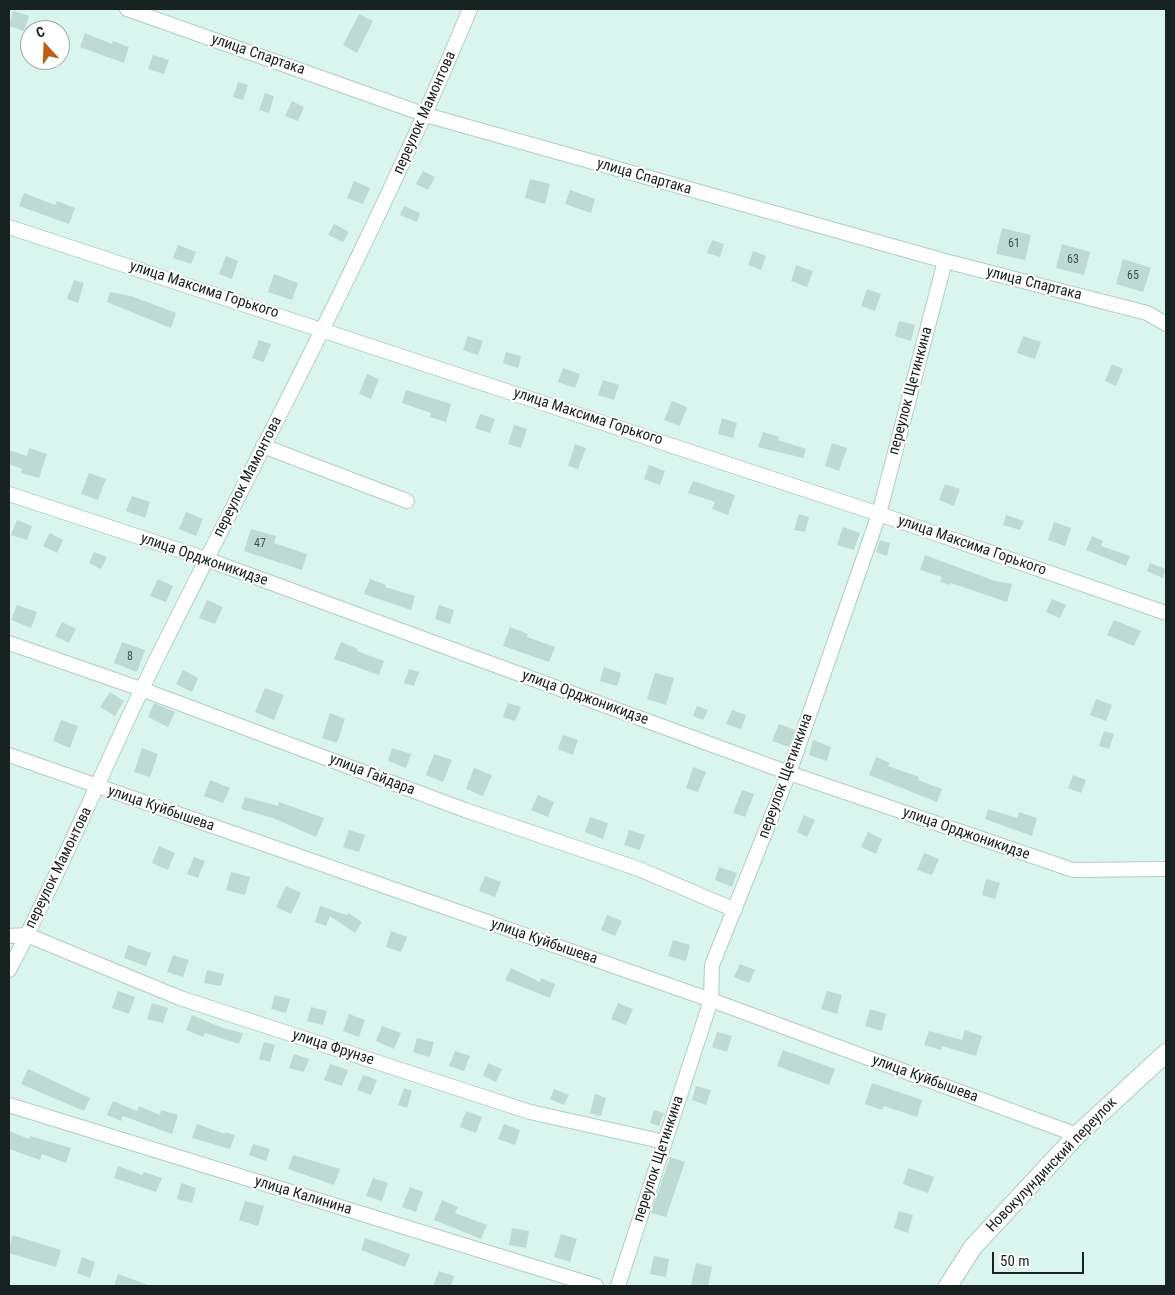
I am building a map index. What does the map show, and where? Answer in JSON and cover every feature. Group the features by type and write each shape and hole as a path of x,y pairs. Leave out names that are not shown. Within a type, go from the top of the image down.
{"street":[{"name":"улица Спартака","path":"127,9 426,115 945,261 1147,313 1166,324"},
{"name":"переулок Мамонтова","path":"9,970 98,787 141,689 323,329 426,115 470,9"},
{"name":"улица Максима Горького","path":"9,227 323,329 878,514 1166,613"},
{"name":"переулок Щетинкина","path":"618,1286 711,1000 712,965 789,773 878,514 945,261"},
{"path":"263,446 407,501"},
{"name":"улица Орджоникидзе","path":"9,494 206,560 789,773 1074,870 1166,869"},
{"name":"улица Гайдара","path":"9,643 141,689 465,810 639,869 735,910"},
{"name":"улица Куйбышева","path":"9,755 711,1000 1077,1135"},
{"name":"улица Фрунзе","path":"9,936 27,935 180,998 530,1112 665,1142"},
{"name":"Новокулундинский переулок","path":"948,1286 973,1247 1077,1135 1166,1052"},
{"name":"улица Калинина","path":"9,1105 596,1286"}],"building":[{"path":"13,11 29,16 28,20 20,20 20,30 9,26"},
{"path":"359,14 373,21 357,53 343,45"},
{"path":"85,33 112,44 113,41 129,47 124,63 80,47"},
{"path":"153,55 169,60 164,74 148,69"},
{"path":"238,82 248,85 243,100 233,97"},
{"path":"265,93 274,96 269,113 259,110"},
{"path":"292,101 304,107 298,121 285,116"},
{"path":"423,171 435,177 428,190 416,184"},
{"path":"530,179 550,184 545,204 525,198"},
{"path":"354,181 370,188 363,204 347,198"},
{"path":"570,190 595,199 591,213 565,204"},
{"path":"24,193 55,205 57,201 75,208 69,224 19,206"},
{"path":"404,206 420,213 417,222 400,215"},
{"path":"334,224 349,232 343,242 328,235"},
{"path":"1002,228 1031,235 1025,260 996,254"},
{"path":"712,240 724,244 720,257 707,253"},
{"path":"1062,244 1090,252 1084,275 1056,268"},
{"path":"178,245 196,252 191,264 173,258"},
{"path":"753,251 766,256 761,270 748,265"},
{"path":"226,256 238,261 232,279 219,274"},
{"path":"1123,259 1151,268 1143,292 1116,284"},
{"path":"796,265 813,271 807,287 791,281"},
{"path":"274,274 298,283 292,300 268,292"},
{"path":"74,280 84,283 78,303 67,299"},
{"path":"867,289 881,294 875,311 861,306"},
{"path":"110,292 131,296 176,313 171,328 107,302"},
{"path":"899,321 915,325 911,341 895,336"},
{"path":"468,336 483,341 478,355 463,350"},
{"path":"1023,336 1041,342 1035,359 1017,353"},
{"path":"259,340 271,344 264,362 252,358"},
{"path":"506,352 521,356 518,368 503,363"},
{"path":"1112,364 1123,369 1116,386 1105,381"},
{"path":"563,368 580,374 575,388 558,382"},
{"path":"367,374 379,379 371,399 359,394"},
{"path":"603,380 619,385 614,400 598,395"},
{"path":"406,390 451,404 446,422 430,417 431,413 402,403"},
{"path":"672,401 687,407 680,426 664,420"},
{"path":"480,414 495,419 490,433 475,428"},
{"path":"722,418 737,423 733,438 718,434"},
{"path":"514,425 527,429 521,448 508,444"},
{"path":"763,432 779,437 778,440 806,449 803,458 758,447"},
{"path":"832,443 847,448 839,471 825,466"},
{"path":"575,444 586,448 578,469 568,466"},
{"path":"29,448 47,454 39,478 21,473 22,469 9,464 9,450 27,456"},
{"path":"649,465 665,471 660,485 644,479"},
{"path":"89,473 106,479 98,500 81,494"},
{"path":"693,481 735,495 728,515 712,509 715,502 688,493"},
{"path":"945,484 960,489 954,506 939,500"},
{"path":"132,496 150,502 145,518 126,511"},
{"path":"186,512 203,519 196,536 179,529"},
{"path":"799,514 809,517 805,532 794,530"},
{"path":"1006,515 1024,521 1020,530 1003,525"},
{"path":"17,520 32,526 27,540 11,535"},
{"path":"1054,522 1071,528 1065,546 1048,540"},
{"path":"843,527 860,533 854,550 837,545"},
{"path":"251,529 276,536 274,543 307,554 302,570 244,551"},
{"path":"50,533 63,540 57,553 43,546"},
{"path":"1092,536 1103,541 1101,546 1130,556 1126,566 1086,550"},
{"path":"880,540 890,543 887,556 876,552"},
{"path":"94,552 107,557 101,569 89,563"},
{"path":"925,555 995,581 1012,584 1007,602 951,583 950,585 940,582 942,577 920,570"},
{"path":"1150,563 1166,569 1163,578 1147,571"},
{"path":"158,579 173,586 166,602 150,596"},
{"path":"370,579 386,585 385,587 415,596 411,610 364,594"},
{"path":"1052,599 1066,605 1060,618 1046,612"},
{"path":"207,600 223,607 215,624 199,618"},
{"path":"17,605 37,612 31,628 11,620"},
{"path":"439,605 454,610 450,624 435,619"},
{"path":"1114,620 1141,631 1134,646 1107,635"},
{"path":"62,622 76,629 69,643 55,636"},
{"path":"510,627 528,634 527,637 555,647 549,662 503,646"},
{"path":"122,642 145,650 137,672 114,663"},
{"path":"341,642 358,649 357,651 384,661 379,675 334,659"},
{"path":"604,667 621,673 617,686 600,681"},
{"path":"409,669 419,672 414,686 404,683"},
{"path":"183,670 198,678 192,692 176,684"},
{"path":"655,673 674,678 666,705 647,699"},
{"path":"265,688 284,695 274,720 255,712"},
{"path":"110,692 124,701 115,716 100,707"},
{"path":"1096,699 1112,705 1106,721 1090,715"},
{"path":"154,703 175,712 168,727 148,717"},
{"path":"508,703 521,707 515,721 503,717"},
{"path":"697,706 708,710 703,720 693,716"},
{"path":"732,710 746,715 741,729 726,724"},
{"path":"330,713 345,719 337,743 322,738"},
{"path":"61,720 78,726 70,748 53,741"},
{"path":"779,724 795,730 789,747 772,741"},
{"path":"1104,731 1114,734 1109,749 1099,746"},
{"path":"563,735 578,740 573,755 558,749"},
{"path":"813,740 831,747 827,761 809,755"},
{"path":"142,748 158,754 150,777 134,772"},
{"path":"392,748 411,754 406,768 388,761"},
{"path":"434,754 452,760 443,782 426,775"},
{"path":"876,757 890,763 888,766 919,777 918,780 942,789 937,802 869,775"},
{"path":"693,767 706,772 698,792 686,788"},
{"path":"474,768 492,775 483,796 466,789"},
{"path":"1073,775 1086,780 1081,793 1068,788"},
{"path":"210,780 230,788 223,803 204,796"},
{"path":"742,790 754,794 745,817 733,813"},
{"path":"538,795 554,802 548,817 531,810"},
{"path":"245,797 278,806 279,802 324,818 316,837 273,818 241,809"},
{"path":"988,809 1017,818 1019,812 1037,818 1032,836 985,819"},
{"path":"804,815 815,820 807,837 797,832"},
{"path":"590,817 608,823 603,839 585,832"},
{"path":"349,830 365,835 359,852 343,847"},
{"path":"629,830 645,835 640,850 624,845"},
{"path":"868,832 882,839 876,854 861,847"},
{"path":"159,846 175,853 168,870 152,863"},
{"path":"924,853 939,859 932,875 917,870"},
{"path":"194,857 205,861 198,878 187,874"},
{"path":"719,867 737,873 732,887 715,880"},
{"path":"231,872 250,877 245,895 226,890"},
{"path":"485,876 501,882 495,897 479,891"},
{"path":"986,879 1000,883 995,899 982,895"},
{"path":"286,886 301,893 291,914 276,907"},
{"path":"320,906 347,915 348,913 362,922 355,933 330,916 326,926 315,922"},
{"path":"607,915 622,921 615,936 601,930"},
{"path":"391,931 407,937 401,952 386,947"},
{"path":"673,940 690,945 686,961 668,956"},
{"path":"128,945 151,953 146,966 124,958"},
{"path":"173,955 189,960 183,977 167,972"},
{"path":"740,964 755,970 749,983 734,977"},
{"path":"511,968 540,982 541,978 555,984 550,998 505,980"},
{"path":"207,970 224,974 221,986 204,983"},
{"path":"118,991 135,997 129,1014 112,1008"},
{"path":"827,991 842,995 837,1014 821,1009"},
{"path":"275,995 290,999 286,1013 271,1009"},
{"path":"152,1003 168,1008 163,1023 147,1019"},
{"path":"618,1003 633,1009 626,1025 611,1019"},
{"path":"311,1007 327,1011 323,1025 307,1021"},
{"path":"870,1009 886,1014 882,1031 865,1026"},
{"path":"349,1014 365,1020 359,1037 343,1031"},
{"path":"192,1015 223,1028 243,1033 239,1044 205,1033 203,1037 186,1030"},
{"path":"382,1026 401,1033 394,1049 376,1041"},
{"path":"965,1030 982,1036 976,1056 942,1046 941,1050 924,1045 929,1031 962,1040"},
{"path":"717,1032 732,1036 727,1052 712,1047"},
{"path":"417,1038 434,1042 430,1057 413,1052"},
{"path":"264,1042 275,1045 270,1062 259,1059"},
{"path":"783,1050 835,1069 829,1085 777,1066"},
{"path":"455,1051 470,1056 464,1071 449,1066"},
{"path":"294,1054 309,1059 304,1072 289,1068"},
{"path":"488,1063 502,1069 496,1082 483,1076"},
{"path":"330,1064 348,1070 342,1086 324,1080"},
{"path":"28,1069 90,1098 84,1111 21,1084"},
{"path":"363,1075 377,1080 371,1095 357,1090"},
{"path":"872,1083 922,1100 917,1117 884,1106 882,1110 865,1104"},
{"path":"696,1086 711,1090 706,1105 692,1100"},
{"path":"404,1088 412,1091 407,1108 398,1105"},
{"path":"554,1089 569,1095 564,1105 550,1099"},
{"path":"595,1094 606,1098 601,1116 590,1113"},
{"path":"113,1101 137,1111 139,1106 160,1115 161,1110 178,1115 172,1134 123,1116 121,1121 107,1115"},
{"path":"654,1110 664,1113 659,1126 650,1123"},
{"path":"466,1111 482,1117 476,1133 460,1127"},
{"path":"197,1124 225,1134 225,1132 235,1135 230,1149 192,1138"},
{"path":"504,1124 520,1130 515,1145 498,1139"},
{"path":"9,1131 29,1139 30,1136 71,1148 66,1163 42,1154 40,1160 9,1149"},
{"path":"253,1144 270,1149 266,1161 249,1155"},
{"path":"293,1155 340,1169 334,1185 288,1169"},
{"path":"670,1157 685,1162 666,1217 651,1213"},
{"path":"118,1166 142,1175 144,1172 162,1178 156,1192 114,1178"},
{"path":"908,1168 934,1177 928,1193 903,1184"},
{"path":"373,1178 388,1183 382,1201 366,1196"},
{"path":"181,1183 196,1188 192,1203 177,1199"},
{"path":"410,1187 423,1192 416,1212 402,1207"},
{"path":"442,1200 458,1207 455,1213 487,1225 481,1239 434,1220"},
{"path":"245,1201 264,1206 258,1226 239,1220"},
{"path":"899,1211 913,1215 908,1233 894,1228"},
{"path":"512,1228 529,1231 526,1248 509,1245"},
{"path":"561,1234 577,1239 570,1262 554,1257"},
{"path":"12,1235 61,1250 56,1267 9,1253"},
{"path":"365,1238 410,1254 405,1267 361,1250"},
{"path":"654,1256 669,1259 666,1277 650,1274"},
{"path":"82,1257 95,1262 90,1278 77,1273"},
{"path":"696,1263 712,1267 708,1286 691,1285"},
{"path":"439,1271 454,1276 451,1286 433,1286"},
{"path":"118,1274 148,1285 114,1286"}]}
